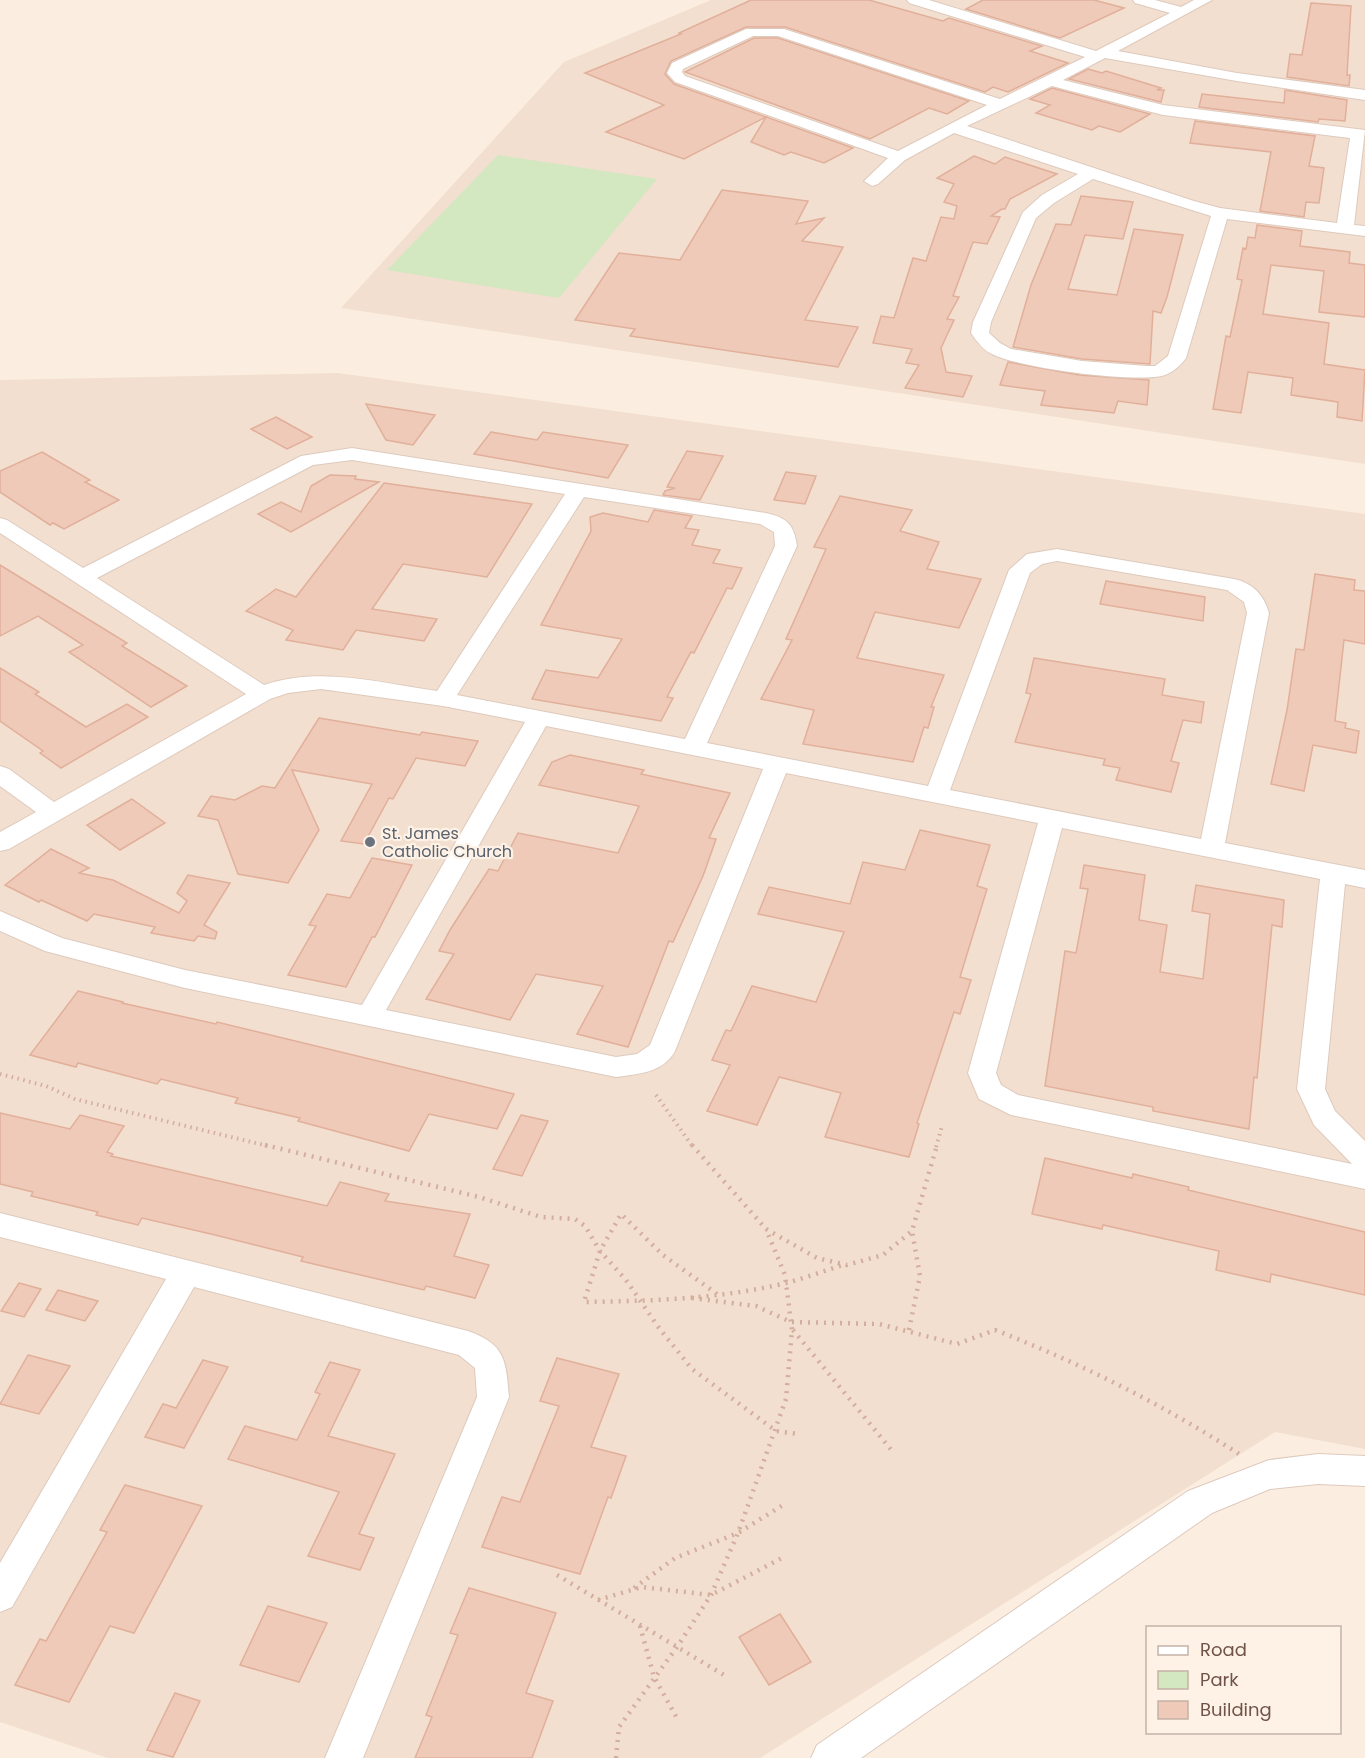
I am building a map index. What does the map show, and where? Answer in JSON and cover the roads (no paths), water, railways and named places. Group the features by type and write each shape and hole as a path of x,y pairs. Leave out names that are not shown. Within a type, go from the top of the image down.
{"street":[{"path":"914,0 1100,54 1365,95"},
{"path":"1140,0 1182,12"},
{"path":"872,182 899,157 953,127 1050,81 1205,0"},
{"path":"899,157 680,79 674,73 677,66 751,32 779,32 1000,104"},
{"path":"1050,81 1163,110 1361,134 1344,228"},
{"path":"953,127 1220,213 1365,231"},
{"path":"1091,172 1048,199 1029,216 982,322 980,333 987,343 1002,353 1027,359 1146,372 1168,366 1177,358 1220,213"},
{"path":"82,577 308,460 331,455 352,454 766,519 784,529 786,546 692,749"},
{"path":"443,699 578,490"},
{"path":"0,524 262,694"},
{"path":"936,796 1020,570 1035,559 1057,555 1234,585 1254,599 1258,613 1212,848"},
{"path":"0,843 262,694 285,686 321,682 443,699 1365,879"},
{"path":"369,1017 538,719"},
{"path":"0,920 54,945 185,979 616,1067 644,1063 661,1051 777,765"},
{"path":"0,774 53,813"},
{"path":"1052,819 982,1073 989,1092 1011,1104 1365,1178"},
{"path":"1333,873 1311,1089 1324,1118 1365,1159"},
{"path":"0,1226 468,1344 490,1362 493,1397 344,1758"},
{"path":"0,1596 185,1274"},
{"path":"830,1758 1200,1502 1269,1475 1318,1469 1365,1470"}],"place":[{"name":"St. James Catholic Church","path":"370,842"}]}
